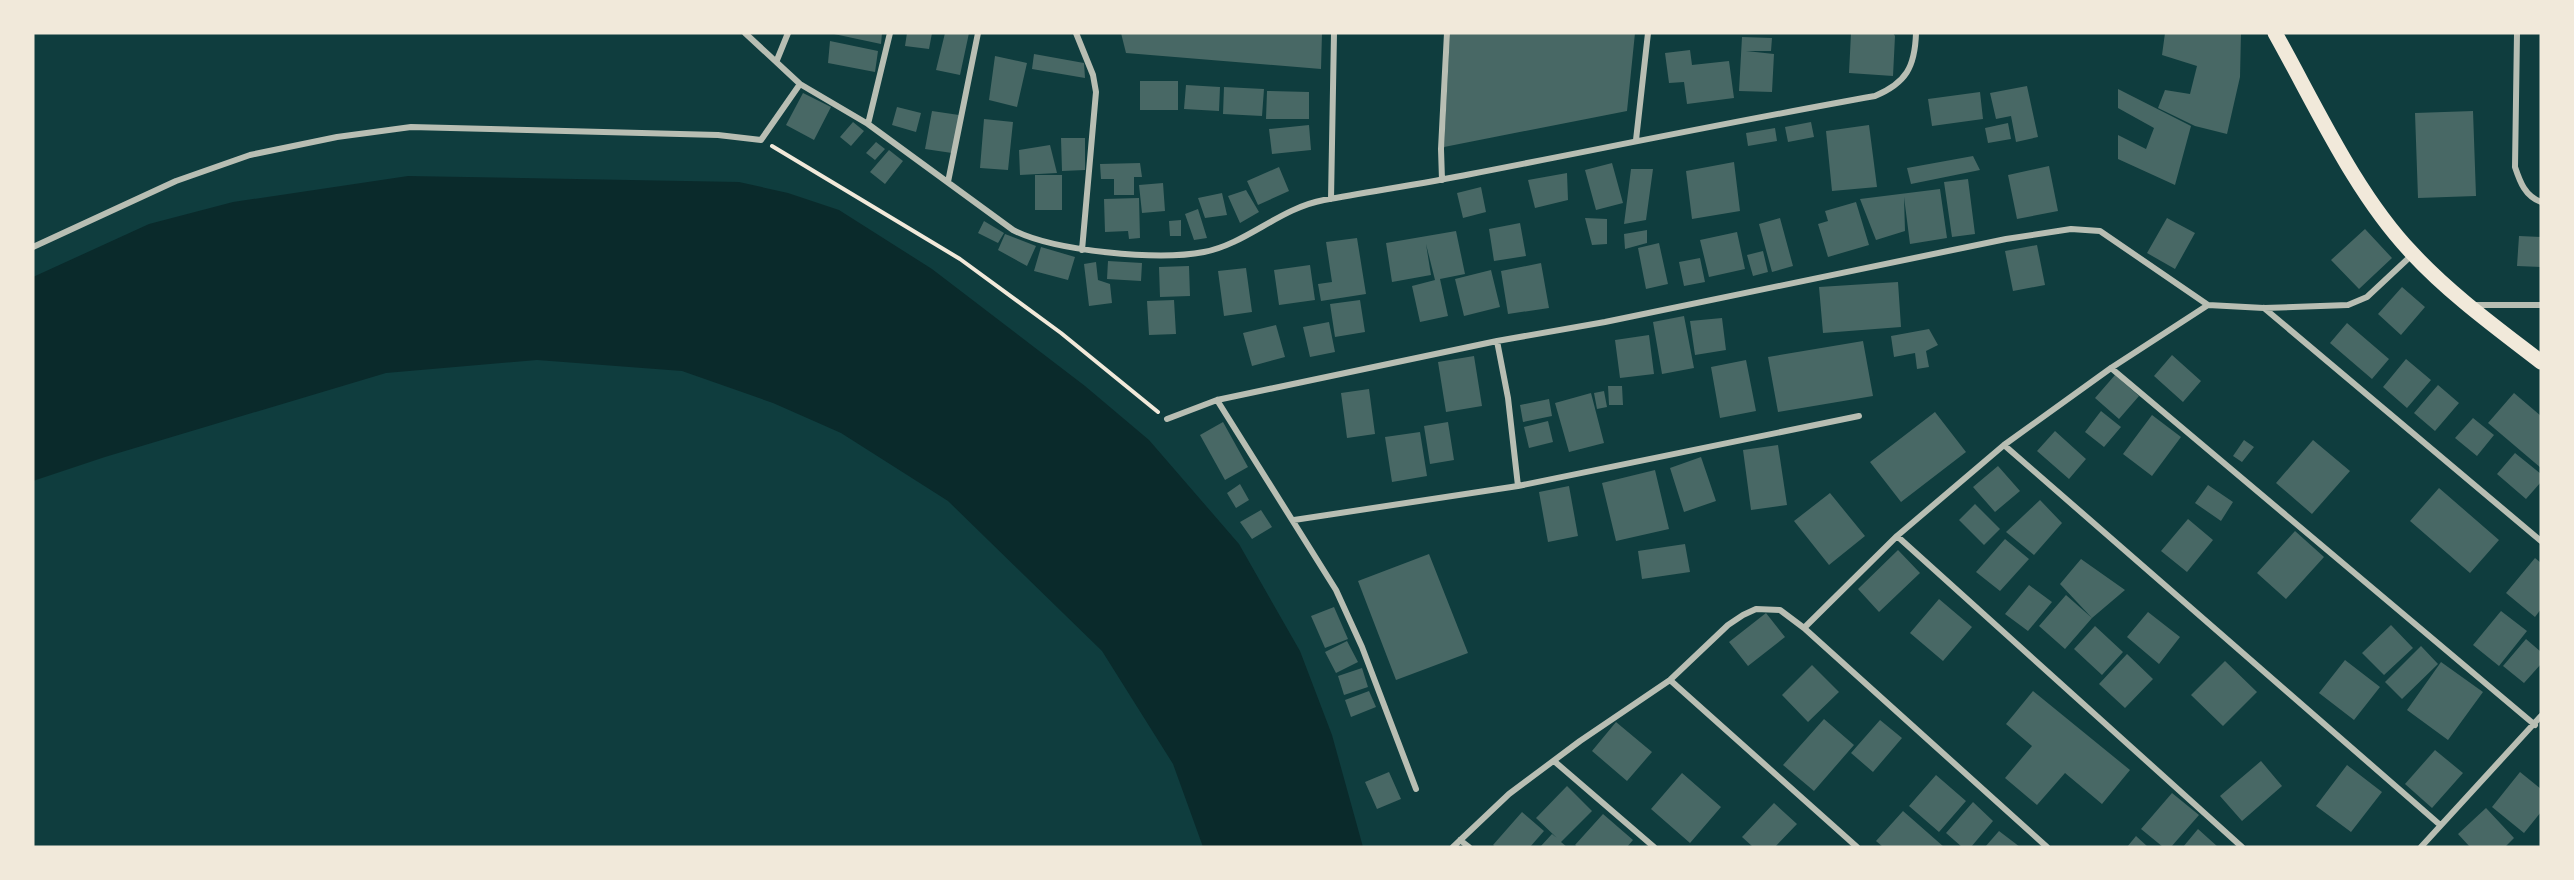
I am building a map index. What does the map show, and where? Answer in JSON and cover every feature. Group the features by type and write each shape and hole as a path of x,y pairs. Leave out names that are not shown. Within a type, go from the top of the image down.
{"main road":[{"path":"2275,33 2362,186 2413,254 2469,305 2541,362"}],"street":[{"path":"745,33 777,60 800,84 868,124 1013,230 1030,239 1082,250 1150,254 1204,252 1227,244 1296,208 1331,199 1442,180 1636,140 1875,96 1901,82 1910,66 1916,33"},
{"path":"777,60 788,33"},
{"path":"868,124 890,33"},
{"path":"948,182 978,33"},
{"path":"1076,33 1093,75 1096,92 1082,250"},
{"path":"1331,199 1334,33"},
{"path":"1442,180 1447,33"},
{"path":"1636,140 1648,33"},
{"path":"2517,33 2515,166 2520,185 2533,199 2541,202"},
{"path":"33,246 176,181 250,155 337,137 411,127 718,135 761,140 800,84"},
{"path":"1167,419 1217,400 1497,341 1605,322 2006,239 2085,228 2100,231 2208,305 2264,308 2348,305 2367,297 2413,254"},
{"path":"1804,628 1897,536 2004,446 2111,368 2208,305"},
{"path":"2469,305 2541,305"},
{"path":"2264,308 2541,541"},
{"path":"1497,341 1508,398 1518,486"},
{"path":"2111,368 2535,725"},
{"path":"1217,400 1336,590 1362,647 1416,789"},
{"path":"1294,520 1518,486 1860,416"},
{"path":"2004,446 2439,824"},
{"path":"1897,536 2242,847"},
{"path":"1453,847 1509,794 1670,680 1728,625 1756,609 1780,610 1804,628 2048,847"},
{"path":"1670,680 1857,847"},
{"path":"2421,847 2439,824 2535,725 2541,716"},
{"path":"1554,761 1654,847"},
{"path":"1460,840 1469,847"}],"path":[{"path":"761,140 960,259 1061,333 1167,419"}],"water":[{"path":"408,176 739,182 788,193 839,210 932,269 1085,386 1149,440 1239,544 1300,651 1332,735 1363,847 1203,847 1173,764 1102,651 948,501 841,433 773,403 682,371 537,360 386,373 105,457 33,481 33,277 149,224 233,202"}],"building":[{"path":"882,33 881,44 834,34"},
{"path":"907,33 932,33 929,49 905,46"},
{"path":"945,33 969,33 960,75 936,70"},
{"path":"1121,33 1322,33 1321,69 1126,53"},
{"path":"1450,33 1635,33 1627,111 1444,147"},
{"path":"1851,33 1893,33 1895,36 1893,76 1849,73"},
{"path":"2165,33 2241,33 2240,77 2227,134 2195,126 2158,108 2165,90 2190,94 2197,66 2162,55"},
{"path":"1742,37 1772,38 1771,51 1746,51 1774,54 1772,92 1739,91"},
{"path":"830,41 878,51 875,72 828,63"},
{"path":"1690,50 1692,65 1729,61 1734,98 1687,104 1684,82 1669,83 1665,53"},
{"path":"1034,54 1084,63 1085,78 1032,69"},
{"path":"995,56 1027,63 1017,107 989,100"},
{"path":"1140,81 1178,81 1178,110 1140,110"},
{"path":"1186,85 1220,87 1219,111 1184,109"},
{"path":"2027,86 2038,137 2016,142 2011,116 1996,119 1990,93"},
{"path":"1224,87 1264,89 1262,116 1223,114"},
{"path":"2118,89 2191,126 2175,185 2118,159 2118,135 2146,149 2154,128 2118,108"},
{"path":"1267,91 1309,92 1309,119 1266,119"},
{"path":"1980,92 1983,119 1932,126 1928,99"},
{"path":"803,93 831,107 814,140 786,125"},
{"path":"897,107 921,113 916,132 892,125"},
{"path":"932,111 959,115 952,153 925,149"},
{"path":"2473,111 2476,196 2418,198 2415,113"},
{"path":"984,119 1013,122 1008,170 980,168"},
{"path":"853,122 864,131 851,146 840,137"},
{"path":"1811,122 1814,137 1788,142 1785,127"},
{"path":"2008,123 2011,139 1988,143 1985,128"},
{"path":"1309,125 1311,150 1272,154 1269,129"},
{"path":"1869,125 1877,187 1832,191 1826,131"},
{"path":"1775,128 1777,141 1748,146 1746,133"},
{"path":"1061,138 1085,138 1085,170 1062,171"},
{"path":"876,142 885,149 875,160 866,153"},
{"path":"1050,145 1057,173 1020,175 1019,150"},
{"path":"889,150 903,161 885,184 870,172"},
{"path":"1973,156 1980,170 1911,184 1907,168"},
{"path":"1734,162 1740,211 1692,219 1686,171"},
{"path":"1140,163 1142,177 1134,177 1134,195 1114,195 1114,179 1101,179 1100,164"},
{"path":"1612,163 1623,203 1596,210 1585,170"},
{"path":"2049,166 2058,211 2017,219 2008,175"},
{"path":"1279,167 1289,191 1258,205 1247,181"},
{"path":"1631,169 1653,169 1646,220 1624,224"},
{"path":"1567,173 1568,200 1535,208 1528,180"},
{"path":"1035,175 1062,175 1062,210 1035,210"},
{"path":"1968,179 1975,234 1952,237 1944,182"},
{"path":"1163,183 1165,211 1142,213 1139,185"},
{"path":"1481,187 1486,212 1463,218 1457,193"},
{"path":"1940,189 1947,238 1910,244 1904,197 1905,231 1876,240 1860,199"},
{"path":"1246,190 1259,212 1240,223 1228,196"},
{"path":"1222,193 1227,215 1205,218 1198,198"},
{"path":"1139,198 1140,238 1129,239 1128,231 1105,232 1104,199"},
{"path":"1856,202 1869,245 1828,257 1818,224 1828,221 1825,211"},
{"path":"1198,209 1207,238 1194,240 1185,214"},
{"path":"1585,218 1607,219 1607,244 1592,245"},
{"path":"1780,218 1793,266 1772,272 1759,224"},
{"path":"2167,218 2195,233 2175,269 2147,253"},
{"path":"1181,220 1181,236 1170,236 1169,221"},
{"path":"984,221 1004,233 998,243 978,233"},
{"path":"1520,223 1526,256 1494,261 1489,229"},
{"path":"2365,229 2392,258 2359,289 2331,260"},
{"path":"1647,230 1647,243 1625,249 1624,234"},
{"path":"1456,231 1465,274 1440,279 1448,316 1420,322 1412,286 1435,280 1426,244 1431,275 1392,282 1386,243"},
{"path":"1737,232 1745,269 1709,277 1700,240"},
{"path":"1005,234 1036,246 1027,266 998,250"},
{"path":"2519,236 2541,237 2541,267 2517,266"},
{"path":"1357,238 1366,294 1321,301 1318,284 1332,282 1326,242"},
{"path":"1659,243 1668,284 1646,289 1638,248"},
{"path":"2037,245 2045,285 2013,291 2005,251"},
{"path":"1041,247 1075,257 1068,280 1034,271"},
{"path":"1763,251 1768,272 1753,276 1747,255"},
{"path":"1700,258 1705,282 1684,286 1679,262"},
{"path":"1108,261 1142,263 1141,281 1107,279"},
{"path":"1096,262 1098,280 1110,284 1112,303 1089,306 1084,264"},
{"path":"1541,263 1549,308 1508,314 1501,271"},
{"path":"1310,265 1315,300 1279,305 1274,270"},
{"path":"1189,266 1190,296 1160,297 1159,267"},
{"path":"1246,268 1252,312 1224,316 1218,271"},
{"path":"1491,270 1500,307 1464,316 1455,279"},
{"path":"1898,282 1901,327 1823,333 1819,287"},
{"path":"2402,287 2425,307 2401,335 2378,314"},
{"path":"1174,300 1176,334 1149,335 1147,301"},
{"path":"1360,300 1365,332 1335,337 1330,304"},
{"path":"1684,316 1694,368 1662,374 1653,322"},
{"path":"1722,318 1726,350 1695,355 1690,321"},
{"path":"1329,322 1335,352 1310,357 1303,327"},
{"path":"2347,323 2389,359 2372,379 2330,343"},
{"path":"1276,325 1285,357 1252,366 1243,333"},
{"path":"1929,329 1938,345 1926,351 1929,367 1917,369 1915,353 1894,357 1891,336"},
{"path":"1649,335 1654,374 1620,378 1615,340"},
{"path":"1863,341 1873,396 1778,412 1768,357"},
{"path":"2172,355 2201,381 2183,402 2154,376"},
{"path":"1474,356 1482,406 1446,412 1438,362"},
{"path":"2406,359 2431,380 2407,408 2383,387"},
{"path":"1746,360 1756,411 1720,418 1711,367"},
{"path":"2115,375 2139,396 2119,419 2095,398"},
{"path":"2438,385 2459,403 2435,431 2414,413"},
{"path":"1608,386 1622,386 1623,405 1609,405"},
{"path":"1369,389 1375,434 1347,438 1341,393"},
{"path":"1604,391 1607,407 1597,409 1594,393"},
{"path":"1591,393 1604,443 1569,452 1555,403"},
{"path":"2514,393 2541,416 2541,468 2488,423"},
{"path":"1549,399 1552,416 1523,422 1520,405"},
{"path":"2101,411 2121,427 2104,447 2085,432"},
{"path":"1935,412 1966,452 1901,502 1870,462"},
{"path":"2152,415 2181,437 2152,476 2123,454"},
{"path":"2473,418 2494,435 2477,456 2455,438"},
{"path":"1548,421 1553,442 1529,448 1524,427"},
{"path":"1223,422 1248,467 1225,480 1200,435"},
{"path":"1448,422 1454,460 1430,464 1424,426"},
{"path":"2055,431 2086,459 2069,479 2037,451"},
{"path":"1420,432 1427,476 1392,482 1385,437"},
{"path":"2244,440 2254,447 2242,462 2233,456"},
{"path":"2313,440 2350,471 2312,514 2276,483"},
{"path":"1778,445 1787,505 1751,510 1743,450"},
{"path":"2515,453 2541,474 2541,482 2526,499 2497,474"},
{"path":"1701,457 1716,501 1684,512 1670,468"},
{"path":"1998,466 2020,491 1995,512 1973,487"},
{"path":"1655,470 1669,529 1616,541 1602,483"},
{"path":"1240,484 1249,500 1236,508 1227,493"},
{"path":"2208,485 2233,502 2221,521 2195,503"},
{"path":"1569,486 1578,536 1548,542 1539,492"},
{"path":"2439,488 2499,540 2470,573 2410,521"},
{"path":"1830,493 1865,536 1829,565 1794,521"},
{"path":"2040,500 2062,523 2034,555 2006,532"},
{"path":"1975,504 2000,529 1984,545 1959,520"},
{"path":"1261,510 1272,527 1252,539 1240,522"},
{"path":"2188,519 2213,540 2187,572 2161,551"},
{"path":"2295,531 2324,557 2286,599 2257,573"},
{"path":"2005,539 2029,559 2000,591 1976,572"},
{"path":"1685,544 1690,572 1642,579 1638,551"},
{"path":"1898,550 1920,573 1879,612 1858,589"},
{"path":"1429,554 1468,653 1396,680 1358,581"},
{"path":"2535,558 2541,563 2541,609 2535,617 2506,593"},
{"path":"2081,559 2125,590 2092,618 2060,584"},
{"path":"2029,585 2052,602 2028,631 2005,614"},
{"path":"2066,595 2092,618 2065,649 2039,626"},
{"path":"1939,599 1972,627 1943,661 1910,633"},
{"path":"1334,607 1348,639 1325,648 1311,616"},
{"path":"2501,611 2527,631 2499,666 2473,645"},
{"path":"2148,612 2180,637 2159,664 2127,637"},
{"path":"1766,613 1785,637 1748,666 1729,642"},
{"path":"2391,625 2413,648 2384,675 2362,653"},
{"path":"2095,626 2123,652 2102,675 2074,649"},
{"path":"2526,639 2541,652 2541,664 2524,683 2503,666"},
{"path":"1347,641 1358,662 1336,673 1325,652"},
{"path":"2421,646 2438,664 2402,699 2385,682"},
{"path":"2127,654 2153,679 2125,708 2099,684"},
{"path":"2345,660 2380,687 2354,720 2319,693"},
{"path":"2225,661 2257,692 2223,726 2191,695"},
{"path":"2441,662 2483,692 2448,740 2407,710"},
{"path":"1812,665 1839,692 1808,722 1782,695"},
{"path":"1362,668 1368,687 1344,695 1338,676"},
{"path":"1369,691 1376,707 1351,717 1345,700"},
{"path":"2033,691 2130,770 2102,804 2065,773 2037,805 2005,778 2032,746 2006,724"},
{"path":"1824,719 1854,745 1814,791 1783,765"},
{"path":"1880,720 1902,738 1873,772 1851,753"},
{"path":"1616,722 1652,752 1627,781 1592,751"},
{"path":"2435,750 2463,773 2432,808 2405,784"},
{"path":"2261,761 2282,786 2242,821 2220,796"},
{"path":"2347,765 2382,792 2351,832 2316,806"},
{"path":"1389,772 1401,799 1377,809 1365,782"},
{"path":"2520,772 2541,789 2541,812 2524,833 2492,807"},
{"path":"1682,773 1721,807 1690,843 1651,809"},
{"path":"1936,775 1966,801 1939,832 1909,806"},
{"path":"1567,786 1592,811 1561,842 1567,847 1540,847 1552,834 1557,838 1536,818"},
{"path":"2172,793 2199,815 2171,847 2163,847 2141,829"},
{"path":"1973,802 1993,821 1971,847 1962,847 1946,833"},
{"path":"1774,803 1797,824 1775,847 1753,847 1742,837"},
{"path":"2486,808 2514,838 2505,847 2470,847 2458,834"},
{"path":"1903,811 1944,847 1883,847 1876,841"},
{"path":"1522,812 1544,831 1530,847 1496,847 1493,845"},
{"path":"1603,814 1633,840 1627,847 1578,847 1575,845"},
{"path":"2198,829 2218,847 2183,847"},
{"path":"1999,831 2020,847 1985,847"},
{"path":"2136,836 2148,847 2127,847"}]}
